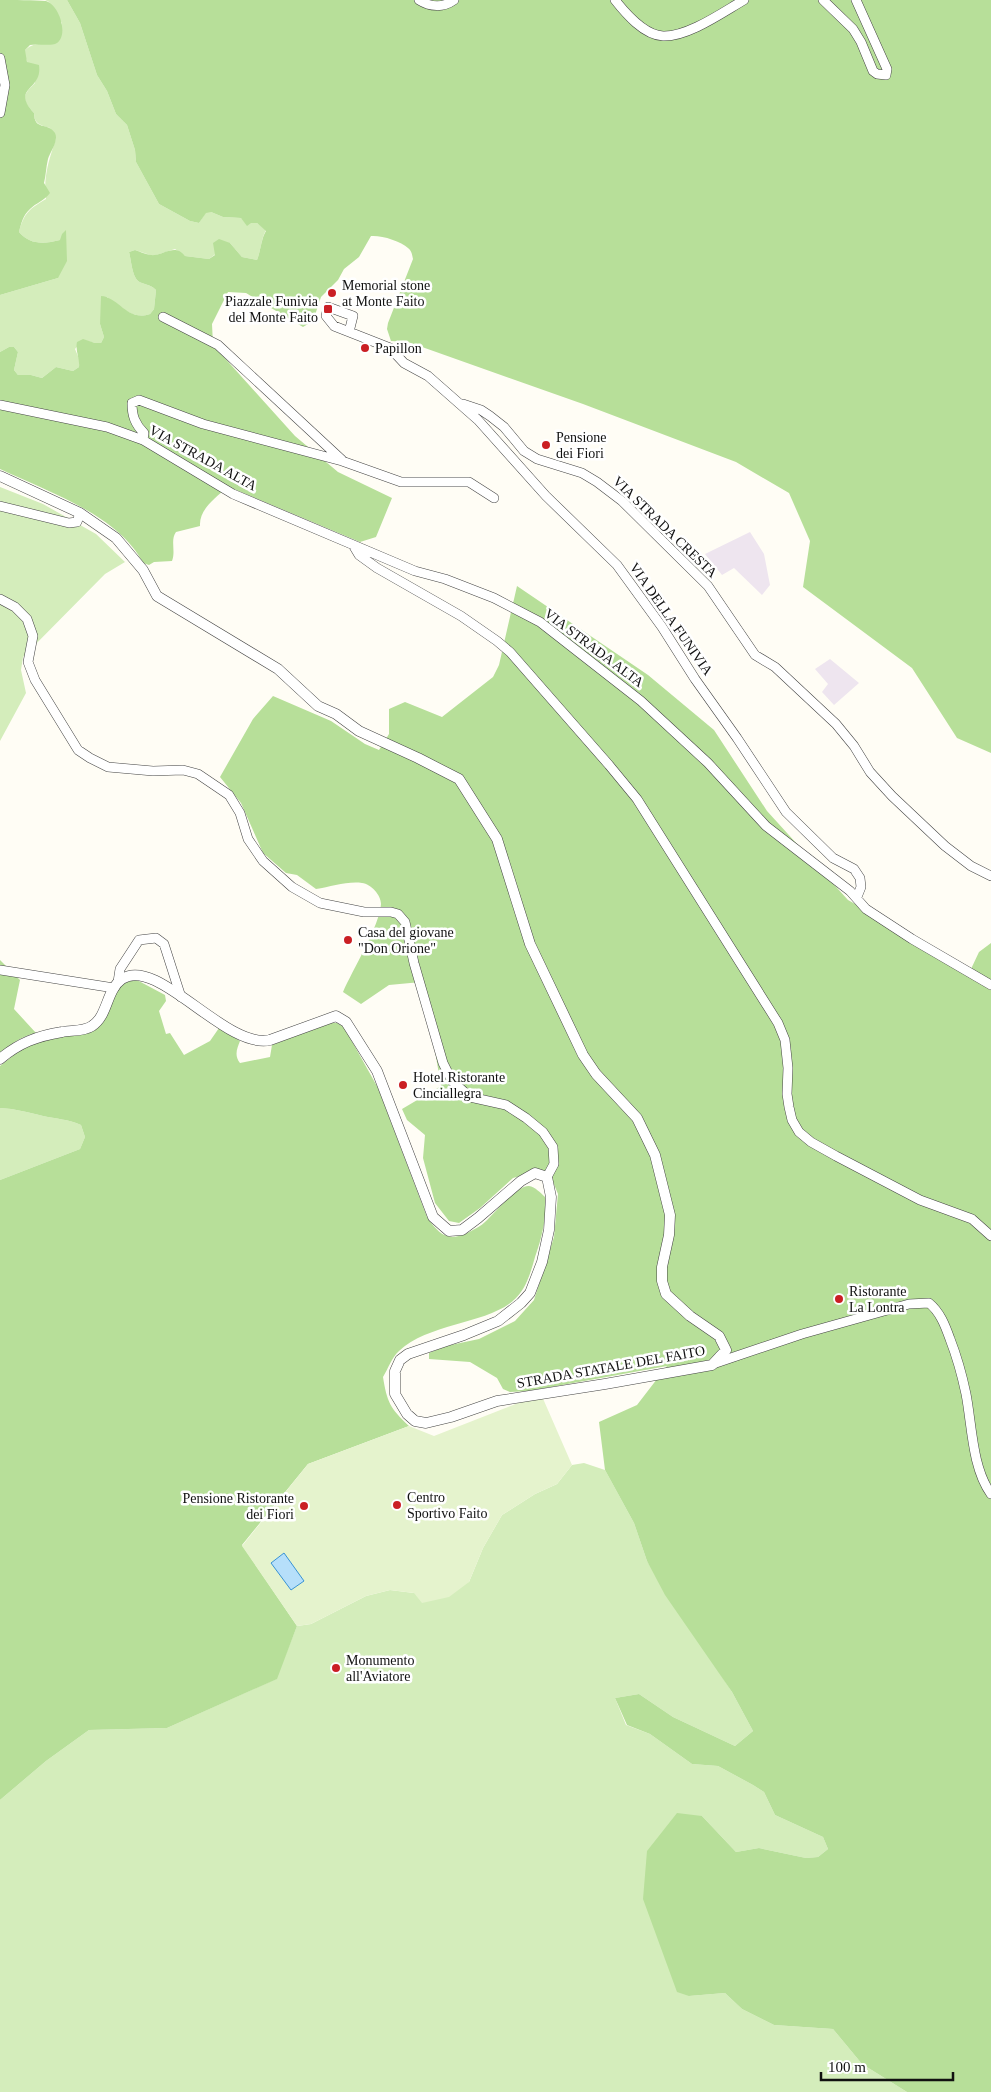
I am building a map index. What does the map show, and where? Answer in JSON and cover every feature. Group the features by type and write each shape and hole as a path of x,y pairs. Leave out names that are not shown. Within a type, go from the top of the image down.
{"street":[{"path":"419,0 434,6 450,3 454,0"},
{"path":"615,0 627,14 645,29 662,36 694,28 744,0"},
{"path":"823,0 853,29 874,71 877,74 886,75 888,69 856,0"},
{"path":"0,58 5,85 0,113"},
{"path":"163,317 196,332 218,345 342,461"},
{"name":"VIA DELLA FUNIVIA","path":"349,332 390,348 404,363 428,376 478,420 546,496 617,566 662,627 695,679 738,738 786,812 833,858 854,869 860,878 861,887 858,897"},
{"path":"144,440 144,433 136,425 132,414 132,403 138,400 203,424 342,461 401,482 469,482 494,498"},
{"name":"VIA STRADA CRESTA","path":"460,404 466,404 490,416 504,427 524,451 537,459 582,474 597,482 622,501 708,586 755,654 775,667 836,724 854,746 870,772 892,796 945,846 972,866 991,876"},
{"name":"VIA STRADA ALTA","path":"0,405 107,427 144,440 233,494 415,571 445,579 494,598 540,622 641,701 708,764 766,826 858,897 866,909 991,985"},
{"name":"STRADA STATALE DEL FAITO","path":"0,476 80,513 116,538 144,570 157,596 278,669 318,706 336,714 359,731 459,779 497,839 530,944 583,1055 596,1074 637,1118 655,1155 670,1215 669,1235 662,1267 662,1281 666,1294 690,1316 719,1336 726,1350 712,1364 606,1384 497,1401 451,1417 426,1423 415,1421 407,1414 395,1394 395,1372 400,1360 408,1354 498,1321 521,1303 530,1293 542,1262 549,1230 551,1197 548,1177"},
{"path":"0,506 19,509 69,523 77,522 80,513"},
{"path":"353,545 359,555 377,568 461,616 498,641 510,652 610,765 637,799 778,1023 785,1040 789,1107 792,1120 799,1132 811,1142 920,1200 972,1219 991,1236"},
{"path":"0,599 15,607 27,619 33,636 28,662 34,680 78,750 108,767 153,771 183,770 198,774 229,795 240,813 248,839 263,861 292,887 320,903 364,912 391,912 398,914 404,922 443,1063 452,1082 470,1097 506,1106 526,1118 543,1132 553,1147 554,1164 548,1177 535,1173 521,1181 462,1230 449,1231 434,1217 377,1072 346,1022 336,1016 262,1042 245,1038 182,997 144,976 129,976 116,985 0,970"},
{"path":"0,1059 15,1047 30,1039 93,1026 99,1019 116,985 120,969 139,940 156,938 164,944 182,997"},
{"path":"712,1364 802,1334 909,1304 929,1303 943,1320 958,1360 976,1457 991,1494"}],"shaded area":[{"path":"750,532 764,554 770,585 762,595 734,568 722,575 705,554"},
{"path":"830,659 859,683 834,705 822,692 828,684 815,669"}],"green space":[{"path":"0,0 46,1 55,8 61,20 61,39 57,43 51,45 30,45 25,50 27,62 39,65 37,80 26,93 27,105 34,113 36,122 52,130 55,133 56,139 48,159 44,183 50,193 28,211 19,232 28,239 43,243 60,240 66,230 67,261 58,278 0,295"},
{"path":"45,0 67,0 80,23 97,75 107,91 116,114 127,125 135,150 136,162 159,204 190,221 199,223 206,212 211,212 223,217 241,218 251,223 257,223 266,230 257,260 242,257 230,243 209,259 185,256 175,249 153,256 135,250 129,252 136,279 156,290 154,309 150,314 132,314 107,297 100,324 104,337 101,343 83,340 75,349 80,361 79,367 73,371 56,367 42,378 31,375 18,375 14,370 18,352 14,347 9,347 0,352 0,295 58,278 60,240 38,242 28,239 19,232 28,212 46,199 46,176 56,139 50,128 36,122 34,113 25,101 28,91 35,83 25,56 25,50 35,45 54,44 62,23 49,2"},
{"path":"67,0 991,0 991,753 957,738 912,668 803,587 810,541 789,493 736,462 583,404 408,342 391,341 387,329 388,323 413,259 412,253 405,245 391,239 371,236 359,257 344,269 338,280 321,297 313,321 303,327 246,293 228,292 212,324 213,345 295,436 338,472 392,498 376,537 360,542 229,487 205,509 200,520 200,526 176,532 173,538 172,561 154,562 149,565 143,563 132,546 117,531 99,518 80,506 0,469 0,352 9,347 14,347 18,352 14,370 18,375 31,375 42,378 56,367 73,371 79,367 77,342 83,339 101,343 104,337 100,324 101,296 113,300 135,315 150,314 154,309 156,290 136,279 129,252 135,250 153,255 178,250 185,256 209,259 215,255 213,243 219,239 230,243 242,257 257,260 266,231 257,223 251,223 247,226 241,218 223,217 211,212 206,213 199,223 190,221 159,204 136,162 135,150 127,125 116,114 107,91 97,75 80,23"},
{"path":"0,487 43,504 96,534 125,562 105,574 23,657 21,670 26,693 0,741"},
{"path":"517,586 648,675 714,730 767,811 848,900 971,969 979,952 991,943 991,2092 907,2092 862,2064 833,2029 774,2025 742,2009 725,1993 689,1996 677,1992 643,1899 647,1851 677,1813 702,1816 736,1852 759,1848 806,1858 818,1857 828,1849 823,1837 775,1815 764,1792 753,1785 718,1766 692,1764 650,1734 627,1725 615,1698 639,1694 673,1717 735,1746 753,1731 732,1692 665,1595 647,1561 634,1523 605,1470 599,1422 637,1405 667,1366 529,1391 510,1392 503,1389 497,1378 470,1362 429,1359 429,1353 446,1346 479,1339 515,1321 534,1300 554,1237 558,1194 553,1182 524,1175 513,1178 480,1208 459,1223 449,1221 435,1203 423,1158 425,1135 407,1120 402,1109 441,1086 428,1010 421,982 389,985 361,1004 343,992 376,924 381,904 379,897 372,888 365,884 339,884 316,889 297,875 286,873 263,853 241,803 220,777 253,719 273,696 331,721 365,744 379,750 389,734 389,709 405,702 442,717 493,677 499,665"},
{"path":"0,960 20,980 14,1009 36,1033 8,1046 0,1053"},
{"path":"135,979 165,995 166,1001 159,1011 166,1034 170,1033 184,1055 210,1041 219,1028 240,1041 237,1055 240,1063 270,1057 272,1045 326,1023 337,1023 344,1027 378,1088 427,1217 436,1229 446,1236 457,1237 463,1235 483,1223 518,1190 529,1186 545,1197 543,1227 528,1279 516,1298 505,1307 492,1313 443,1328 412,1341 394,1356 383,1377 384,1386 390,1404 409,1426 308,1464 242,1545 297,1626 277,1679 167,1728 89,1730 46,1761 0,1800 0,1180 80,1149 85,1137 81,1125 76,1123 0,1108 0,1066 24,1047 39,1041 87,1032 122,984"},
{"path":"0,1108 67,1120 81,1125 85,1137 80,1149 0,1180"},
{"name":"Centro Sportivo Faito","path":"541,1394 572,1465 557,1484 535,1494 502,1515 483,1548 469,1582 449,1597 422,1603 414,1593 390,1590 366,1596 311,1624 297,1626 242,1546 308,1464 409,1426 434,1436"},
{"path":"584,1463 605,1470 634,1523 647,1561 732,1692 753,1731 735,1746 673,1717 639,1694 615,1698 626,1725 650,1734 692,1764 718,1766 753,1785 764,1792 775,1815 823,1837 828,1849 818,1857 806,1858 759,1848 736,1852 702,1816 689,1996 725,1993 742,2009 774,2025 833,2029 862,2064 907,2092 0,2092 0,1800 46,1761 89,1730 167,1728 276,1679 297,1626 311,1624 366,1596 390,1590 414,1593 469,1582 483,1548 502,1515 535,1494 557,1484 572,1465"}],"water":[{"path":"284,1553 304,1581 291,1590 271,1563"}],"place":[{"name":"Memorial stone at Monte Faito","path":"332,293"},
{"name":"Piazzale Funivia del Monte Faito","path":"328,309"},
{"name":"Papillon","path":"365,348"},
{"name":"Pensione dei Fiori","path":"546,445"},
{"name":"Casa del giovane \"Don Orione\"","path":"348,940"},
{"name":"Hotel Ristorante Cinciallegra","path":"403,1085"},
{"name":"Ristorante La Lontra","path":"839,1299"},
{"name":"Centro Sportivo Faito","path":"397,1505"},
{"name":"Pensione Ristorante dei Fiori","path":"304,1506"},
{"name":"Monumento all'Aviatore","path":"336,1668"}]}
